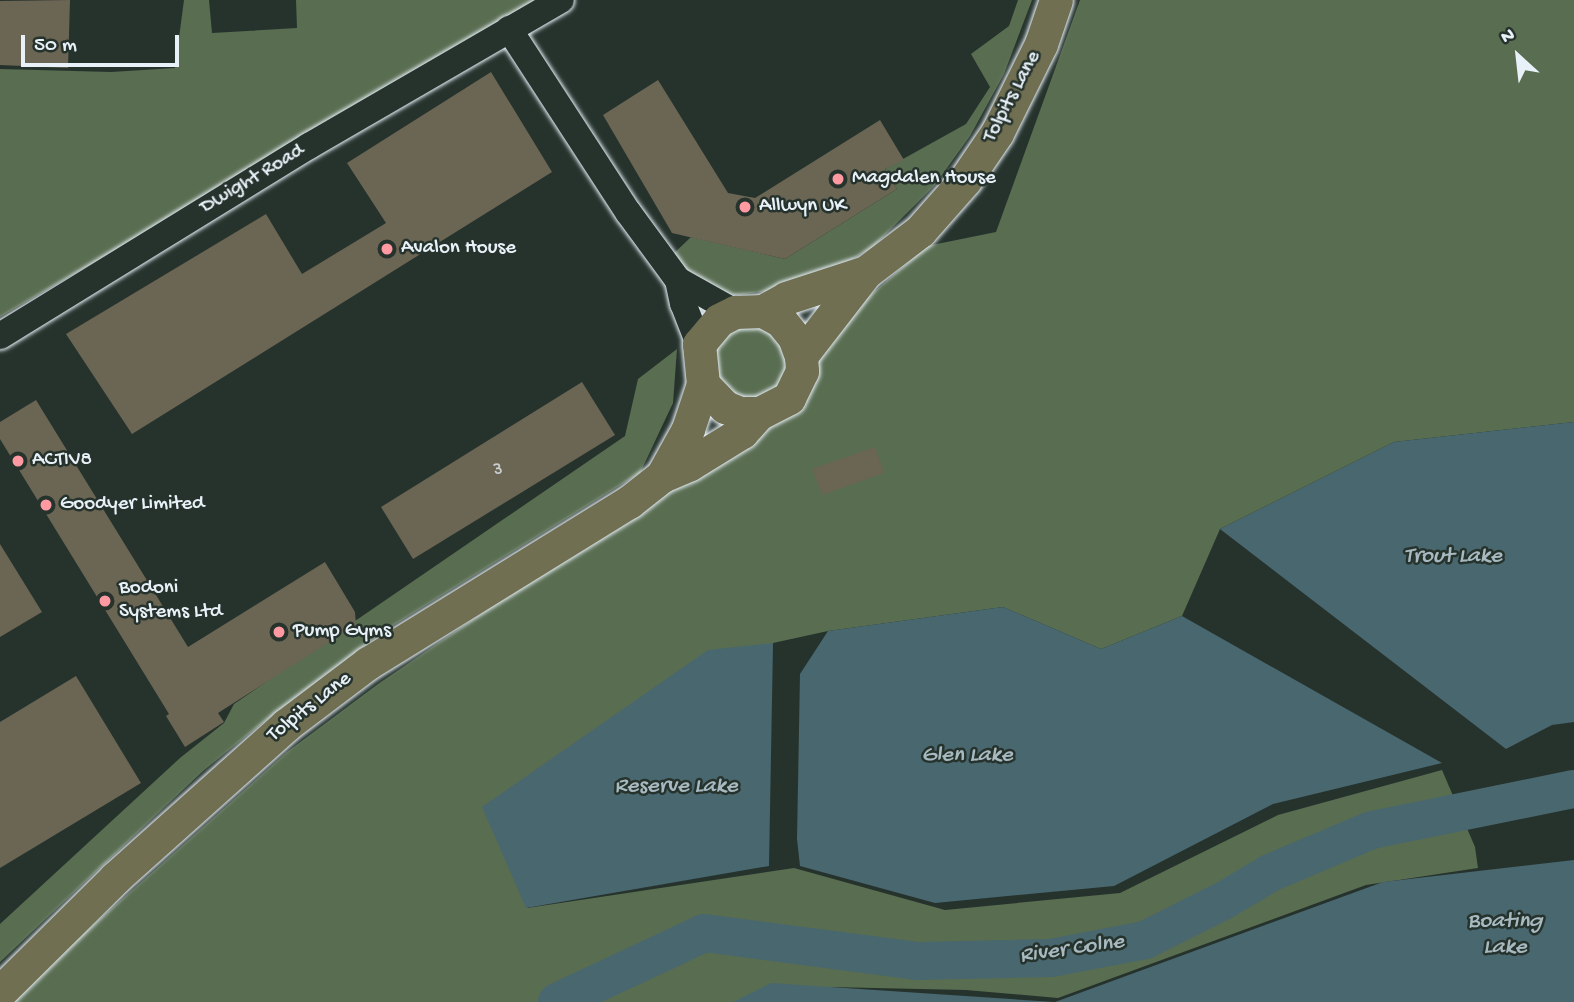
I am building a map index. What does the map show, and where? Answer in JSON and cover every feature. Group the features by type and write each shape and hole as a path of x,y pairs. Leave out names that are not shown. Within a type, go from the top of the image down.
{"main road":[{"name":"Tolpits Lane","path":"0,992 115,878 286,725 368,663 629,502 662,476 690,464 742,432 759,413 789,398 802,371 802,356 866,272 920,232 965,180 1009,110 1041,44 1056,0"},
{"name":"Tolpits Lane","path":"662,476 688,429 703,384 699,344 719,320 866,272"},
{"path":"749,311 781,321 802,356"},
{"path":"703,384 713,398 725,407 740,413 759,413"}],"street":[{"name":"Dwight Road","path":"0,336 309,146 561,0"},
{"path":"509,29 628,212 678,280 683,303 699,344"},
{"path":"678,280 749,311"}],"green space":[{"path":"184,0 209,0 212,33 297,28 296,0 545,0 0,317 0,69 111,72 175,68"},
{"path":"1018,0 1032,0 1004,74 970,136 934,186 873,247 844,264 777,290 736,295 713,292 669,258 691,237 785,259 897,189 885,169 966,124 990,87 971,54 1009,26"},
{"path":"1080,0 1574,0 1574,422 1394,442 1220,529 1182,616 1101,649 1003,607 828,631 773,643 527,908 794,868 945,910 1120,893 1278,815 1442,770 1475,847 1478,868 1366,885 1058,998 966,990 830,987 757,1002 7,1002 287,752 378,684 749,432 844,318 927,246 996,232"},
{"path":"758,326 777,336 785,348 785,376 777,388 765,396 744,398 725,388 717,376 715,355 725,336 737,328"},
{"path":"677,349 673,403 640,473 381,633 265,721 203,771 0,962 0,924 180,758 224,723 234,704 625,436 638,379"}],"water":[{"name":"Trout Lake","path":"1574,422 1574,722 1552,725 1506,749 1220,529 1394,442"},
{"name":"Glen Lake","path":"1003,607 1101,649 1182,616 1442,763 1273,804 1114,886 935,903 800,866 797,839 800,674 828,631"},
{"name":"Reserve Lake","path":"773,643 769,866 526,908 482,807 708,650"},
{"name":"Boating Lake","path":"1574,860 1574,1002 1055,1002 1383,882"},
{"path":"771,983 830,987 1054,1002 733,1002"}],"building":[{"path":"70,0 68,68 0,65 0,1"},
{"name":"Avalon House","path":"491,72 552,172 132,434 66,334 266,214 302,274 386,223 347,163"},
{"name":"Magdalen House","path":"658,80 728,193 755,198 880,120 904,160 885,169 897,189 785,259 672,233 603,115"},
{"path":"582,382 615,435 413,559 381,507"},
{"path":"36,400 188,647 325,562 355,612 356,625 218,713 224,722 185,747 166,716 169,714 0,439 0,422"},
{"path":"875,447 884,473 822,495 812,469"},
{"path":"0,544 42,612 0,637"},
{"path":"76,676 141,783 0,868 0,722"}],"waterway":[{"name":"River Colne","path":"557,1002 704,933 918,961 1051,958 1145,940 1223,901 1270,873 1372,830 1574,789"}],"place":[{"name":"Magdalen House","path":"838,179"},
{"name":"Allwyn UK","path":"745,207"},
{"name":"Avalon House","path":"387,249"},
{"name":"ACTIV8","path":"18,461"},
{"name":"Goodyer Limited","path":"46,505"},
{"name":"Bodoni Systems Ltd","path":"105,601"},
{"name":"Pump Gyms","path":"279,632"}]}
